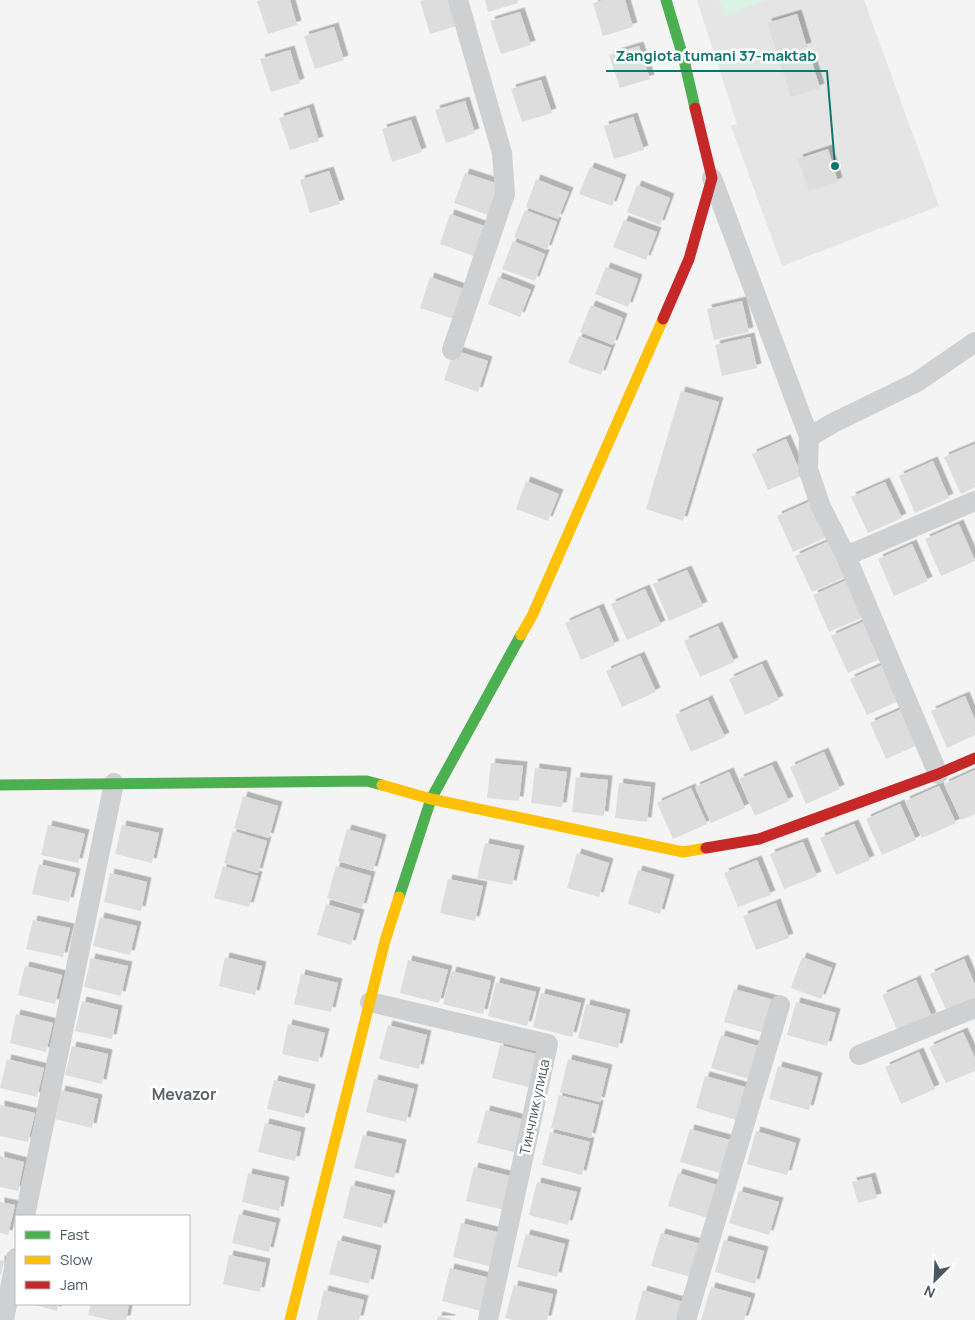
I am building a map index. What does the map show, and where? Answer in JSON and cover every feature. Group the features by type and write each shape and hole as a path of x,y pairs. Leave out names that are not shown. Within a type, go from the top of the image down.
{"main road":[{"path":"290,1320 385,941 431,799 532,616 689,259 712,178 684,60 666,0"},
{"path":"0,785 367,781 431,799 683,852 760,840 938,774 975,758"}],"street":[{"path":"452,350 505,194 502,153 458,0"},
{"path":"712,178 809,437 808,469 821,507 846,556 938,774"},
{"path":"809,437 833,423 917,382 975,342"},
{"path":"846,556 975,501"},
{"path":"25,1215 114,783"},
{"name":"Тинчлик улица","path":"370,1002 548,1044 488,1320"},
{"path":"686,1320 780,1004"},
{"path":"859,1055 975,1008"},
{"path":"4,1320 15,1263"}],"shaded area":[{"path":"697,0 864,0 939,206 782,266 731,126 737,124"}],"green space":[{"path":"719,0 766,0 725,16"}],"building":[{"path":"290,0 297,25 268,34 257,1"},
{"path":"452,0 460,25 430,34 420,1"},
{"path":"485,0 517,0 518,3 488,12"},
{"path":"603,0 625,0 633,27 603,36 593,3"},
{"path":"520,12 531,45 501,54 490,21"},
{"path":"797,14 807,47 778,56 767,23"},
{"path":"334,27 344,60 315,69 304,36"},
{"path":"639,46 650,79 620,88 609,55"},
{"path":"290,50 300,83 271,92 260,59"},
{"path":"810,55 820,88 791,97 780,64"},
{"path":"541,80 552,113 522,122 511,89"},
{"path":"465,101 475,133 446,143 435,110"},
{"path":"309,108 319,141 290,150 279,118"},
{"path":"633,117 644,150 614,159 604,126"},
{"path":"411,120 422,152 392,162 382,129"},
{"path":"828,149 838,182 809,191 798,159"},
{"path":"590,167 622,179 612,206 579,194"},
{"path":"329,171 340,204 310,213 300,180"},
{"path":"465,173 499,184 488,215 454,203"},
{"path":"536,179 569,192 558,219 526,207"},
{"path":"637,185 670,198 660,225 627,212"},
{"path":"525,210 557,222 547,250 514,237"},
{"path":"450,214 484,226 474,256 440,244"},
{"path":"624,220 657,232 646,260 613,247"},
{"path":"513,241 545,254 535,281 502,269"},
{"path":"606,267 638,279 628,307 595,294"},
{"path":"430,277 464,289 454,319 420,308"},
{"path":"498,277 531,290 520,317 488,304"},
{"path":"742,301 749,332 714,340 707,309"},
{"path":"591,305 623,318 613,345 580,332"},
{"path":"579,336 611,348 601,375 568,363"},
{"path":"750,337 757,368 722,376 715,345"},
{"path":"454,350 488,361 478,392 444,380"},
{"path":"681,391 719,402 683,521 646,509"},
{"path":"786,439 802,476 768,490 752,454"},
{"path":"975,444 975,487 961,494 944,457"},
{"path":"933,461 949,498 915,513 899,476"},
{"path":"526,481 559,494 548,521 516,509"},
{"path":"885,482 902,518 868,533 851,497"},
{"path":"811,501 827,537 793,552 777,516"},
{"path":"959,524 975,561 941,576 925,539"},
{"path":"829,541 845,577 812,592 795,556"},
{"path":"912,544 928,581 894,596 878,559"},
{"path":"687,570 703,606 669,621 653,584"},
{"path":"847,580 863,617 829,632 813,595"},
{"path":"645,589 661,625 627,640 611,604"},
{"path":"599,608 615,645 581,660 565,623"},
{"path":"865,621 882,658 848,673 831,636"},
{"path":"718,626 734,662 700,677 684,641"},
{"path":"640,656 656,692 622,707 606,671"},
{"path":"762,664 779,700 745,715 729,679"},
{"path":"884,664 901,700 867,715 850,679"},
{"path":"965,696 975,720 975,735 947,748 931,711"},
{"path":"708,700 725,737 691,752 675,715"},
{"path":"904,708 920,744 886,759 870,723"},
{"path":"824,752 840,789 806,804 790,767"},
{"path":"491,763 523,766 519,801 487,798"},
{"path":"772,765 789,801 755,816 739,779"},
{"path":"535,768 567,772 562,807 531,803"},
{"path":"975,770 975,814 961,820 944,784"},
{"path":"729,772 745,808 711,823 695,787"},
{"path":"576,777 608,780 604,816 572,812"},
{"path":"619,783 651,787 647,822 615,818"},
{"path":"939,786 956,823 922,838 905,801"},
{"path":"691,788 707,824 673,839 657,803"},
{"path":"243,796 278,806 269,838 234,828"},
{"path":"900,804 916,840 882,855 866,819"},
{"path":"854,824 870,860 836,875 820,838"},
{"path":"48,825 85,834 78,863 41,855"},
{"path":"122,825 159,833 152,863 115,854"},
{"path":"347,829 382,839 373,871 338,861"},
{"path":"233,831 267,841 258,873 224,863"},
{"path":"803,842 817,876 784,889 770,854"},
{"path":"485,843 520,850 512,885 477,878"},
{"path":"577,853 609,863 599,897 567,888"},
{"path":"757,860 771,895 738,907 724,873"},
{"path":"39,864 76,873 69,902 32,894"},
{"path":"223,866 258,876 249,907 214,898"},
{"path":"336,866 371,876 362,908 327,898"},
{"path":"638,870 670,879 660,914 628,904"},
{"path":"110,873 147,882 141,911 104,902"},
{"path":"448,879 483,886 475,921 440,913"},
{"path":"776,903 789,938 756,950 743,916"},
{"path":"326,904 360,914 351,945 317,935"},
{"path":"100,917 137,926 130,955 93,946"},
{"path":"33,920 70,928 63,957 26,949"},
{"path":"225,957 262,966 255,995 219,986"},
{"path":"802,957 832,968 821,999 791,988"},
{"path":"91,958 128,966 121,996 84,987"},
{"path":"964,959 975,985 975,998 946,1010 930,974"},
{"path":"408,960 448,970 439,1003 400,993"},
{"path":"25,966 62,975 55,1004 18,995"},
{"path":"452,971 491,981 483,1014 443,1004"},
{"path":"301,974 338,983 331,1012 294,1004"},
{"path":"916,980 932,1017 898,1032 882,995"},
{"path":"496,982 536,992 527,1026 488,1016"},
{"path":"734,989 774,1000 765,1033 724,1022"},
{"path":"541,993 581,1003 572,1037 533,1027"},
{"path":"82,1001 118,1010 112,1039 75,1031"},
{"path":"796,1002 836,1013 827,1046 787,1035"},
{"path":"586,1004 626,1014 618,1048 578,1038"},
{"path":"16,1014 53,1023 46,1052 10,1043"},
{"path":"288,1024 325,1033 318,1062 282,1054"},
{"path":"388,1025 427,1035 419,1069 379,1059"},
{"path":"963,1032 975,1058 975,1071 946,1083 929,1047"},
{"path":"721,1035 761,1047 752,1080 711,1068"},
{"path":"500,1045 540,1055 532,1088 492,1078"},
{"path":"72,1046 108,1054 102,1084 65,1075"},
{"path":"919,1052 935,1089 901,1104 885,1067"},
{"path":"7,1059 44,1068 37,1097 0,1088"},
{"path":"568,1059 608,1069 600,1102 560,1092"},
{"path":"778,1066 818,1077 809,1110 769,1099"},
{"path":"705,1076 745,1087 736,1120 696,1108"},
{"path":"374,1079 414,1089 406,1122 366,1112"},
{"path":"274,1080 311,1089 304,1118 267,1109"},
{"path":"61,1090 98,1099 92,1128 55,1119"},
{"path":"559,1095 599,1105 591,1138 551,1128"},
{"path":"0,1105 35,1113 28,1142 0,1136"},
{"path":"486,1110 525,1120 517,1153 477,1143"},
{"path":"265,1123 301,1132 295,1161 258,1152"},
{"path":"690,1129 730,1140 720,1173 680,1162"},
{"path":"756,1131 796,1143 787,1175 747,1164"},
{"path":"550,1132 590,1142 582,1175 542,1165"},
{"path":"363,1135 402,1144 394,1178 354,1168"},
{"path":"0,1156 24,1162 18,1191 0,1187"},
{"path":"474,1167 514,1177 505,1210 466,1201"},
{"path":"248,1173 285,1181 279,1211 242,1202"},
{"path":"678,1173 717,1185 708,1218 668,1206"},
{"path":"871,1177 877,1198 858,1203 852,1182"},
{"path":"537,1182 577,1192 568,1225 529,1215"},
{"path":"351,1185 391,1195 382,1228 343,1218"},
{"path":"739,1191 779,1202 769,1235 729,1223"},
{"path":"0,1202 15,1205 8,1235 0,1233"},
{"path":"239,1214 276,1223 269,1252 232,1243"},
{"path":"461,1223 501,1233 492,1267 453,1257"},
{"path":"661,1233 701,1244 691,1277 651,1266"},
{"path":"526,1234 565,1244 557,1277 517,1267"},
{"path":"338,1240 377,1250 369,1284 329,1274"},
{"path":"724,1240 764,1251 755,1284 715,1272"},
{"path":"229,1255 266,1263 260,1292 223,1284"},
{"path":"0,1260 4,1261 1,1275 0,1275"},
{"path":"450,1268 490,1278 481,1311 442,1301"},
{"path":"514,1285 553,1294 547,1320 513,1320 505,1318"},
{"path":"711,1287 751,1298 744,1320 701,1320"},
{"path":"324,1290 364,1300 359,1320 317,1320"},
{"path":"643,1290 683,1302 678,1320 635,1320"},
{"path":"35,1305 59,1305 57,1311"},
{"path":"91,1305 129,1305 126,1320 110,1320 88,1315"},
{"path":"438,1316 451,1319 451,1320 437,1320"}],"traffic: fast":[{"path":"666,0 684,60 695,108"},
{"path":"399,897 431,799 521,635"},
{"path":"0,785 367,781 382,785"}],"traffic: slow":[{"path":"521,635 532,616 663,319"},
{"path":"382,785 431,799 683,852 706,848"},
{"path":"290,1320 385,941 399,897"}],"traffic: jam":[{"path":"663,319 689,259 712,178 695,108"},
{"path":"706,848 759,839 938,774 975,758"}],"place":[{"name":"Zangiota tumani 37-maktab","path":"835,166"}],"district":[{"name":"Mevazor","path":"184,1094"}]}
